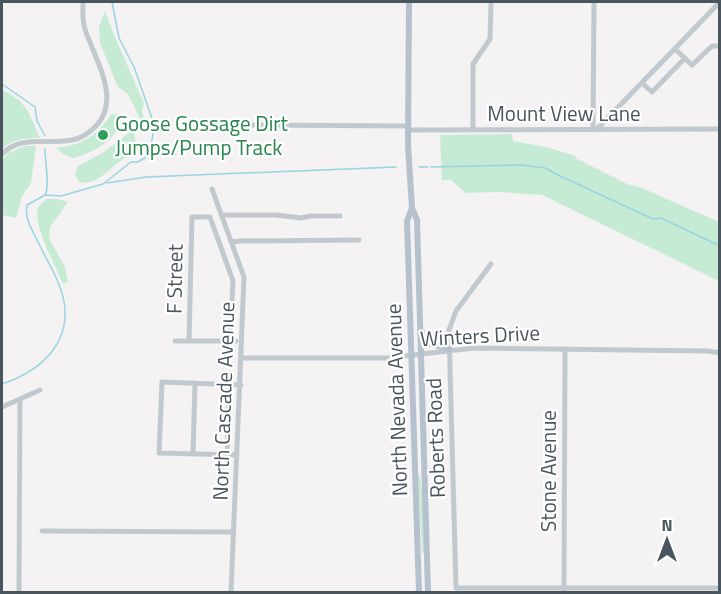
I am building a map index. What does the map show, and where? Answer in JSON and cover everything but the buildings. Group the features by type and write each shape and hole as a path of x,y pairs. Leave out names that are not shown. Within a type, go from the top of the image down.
{"main road":[{"name":"North Nevada Avenue","path":"409,2 408,128 412,208 417,220 428,592"},
{"name":"North Nevada Avenue","path":"412,208 407,221 418,592"},
{"path":"420,320 428,343 449,350"}],"street":[{"path":"2,154 11,147 24,142 59,142 80,138 89,133 102,117 106,106 106,84 84,27 83,2"},
{"path":"594,2 595,129"},
{"path":"595,129 720,2"},
{"path":"473,129 473,64 490,39 491,4"},
{"path":"675,49 692,64 712,46 720,46"},
{"path":"642,83 652,92 685,58"},
{"name":"Mount View Lane","path":"213,122 244,125 473,129 720,129"},
{"name":"North Cascade Avenue","path":"212,189 244,277 236,341 242,358 231,592"},
{"path":"222,215 276,215 302,218 340,216"},
{"name":"F Street","path":"189,341 192,217 210,217 233,281 236,341"},
{"path":"232,242 359,240"},
{"name":"Roberts Road","path":"491,264 453,317 449,330 456,588 564,590"},
{"path":"175,341 236,341"},
{"name":"Winters Drive","path":"242,358 377,358 474,348 720,353"},
{"name":"Stone Avenue","path":"564,590 566,349"},
{"path":"237,455 159,453 162,382 241,385"},
{"path":"193,454 195,383"},
{"path":"226,455 229,384"},
{"path":"2,407 40,390"},
{"path":"18,592 20,399"},
{"path":"415,469 424,468"},
{"path":"42,531 234,532"},
{"path":"418,560 427,559"},
{"path":"564,590 720,588"}],"green space":[{"path":"105,11 144,103 142,111 144,119 141,121 128,94 118,87 100,43 99,27"},
{"path":"2,89 19,100 28,111 40,138 20,140 2,148"},
{"name":"Goose Gossage Dirt Jumps/Pump Track","path":"111,115 119,116 116,131 97,149 73,158 56,148 88,139"},
{"path":"133,130 139,152 120,161 93,181 79,182 75,174 78,166 101,154"},
{"path":"512,134 513,141 546,147 576,156 575,158 627,184 642,188 719,222 719,281 542,195 499,192 466,193 451,180 442,180 440,135"},
{"path":"25,146 36,146 31,183 22,196 16,218 2,215 2,160 8,153"},
{"path":"46,199 68,202 50,227 49,238 65,267 68,282 63,284 45,245 38,222 39,206"},
{"path":"418,475 423,498 424,552 422,554"}],"waterway":[{"path":"2,384 17,378 43,361 53,350 64,323 65,307 61,290 30,225 27,205 45,195 61,196 103,184 131,162 138,162 145,158 150,149 154,130 153,121 134,67 119,38 112,2"},
{"path":"2,84 35,107 37,121 45,136"},
{"path":"45,149 47,180 45,195"},
{"path":"431,167 521,165 545,168 653,219 661,218 720,246"},
{"path":"107,183 146,177 396,167"},
{"path":"419,167 428,167"}],"place":[{"name":"Goose Gossage Dirt Jumps/Pump Track","path":"103,135"}]}
